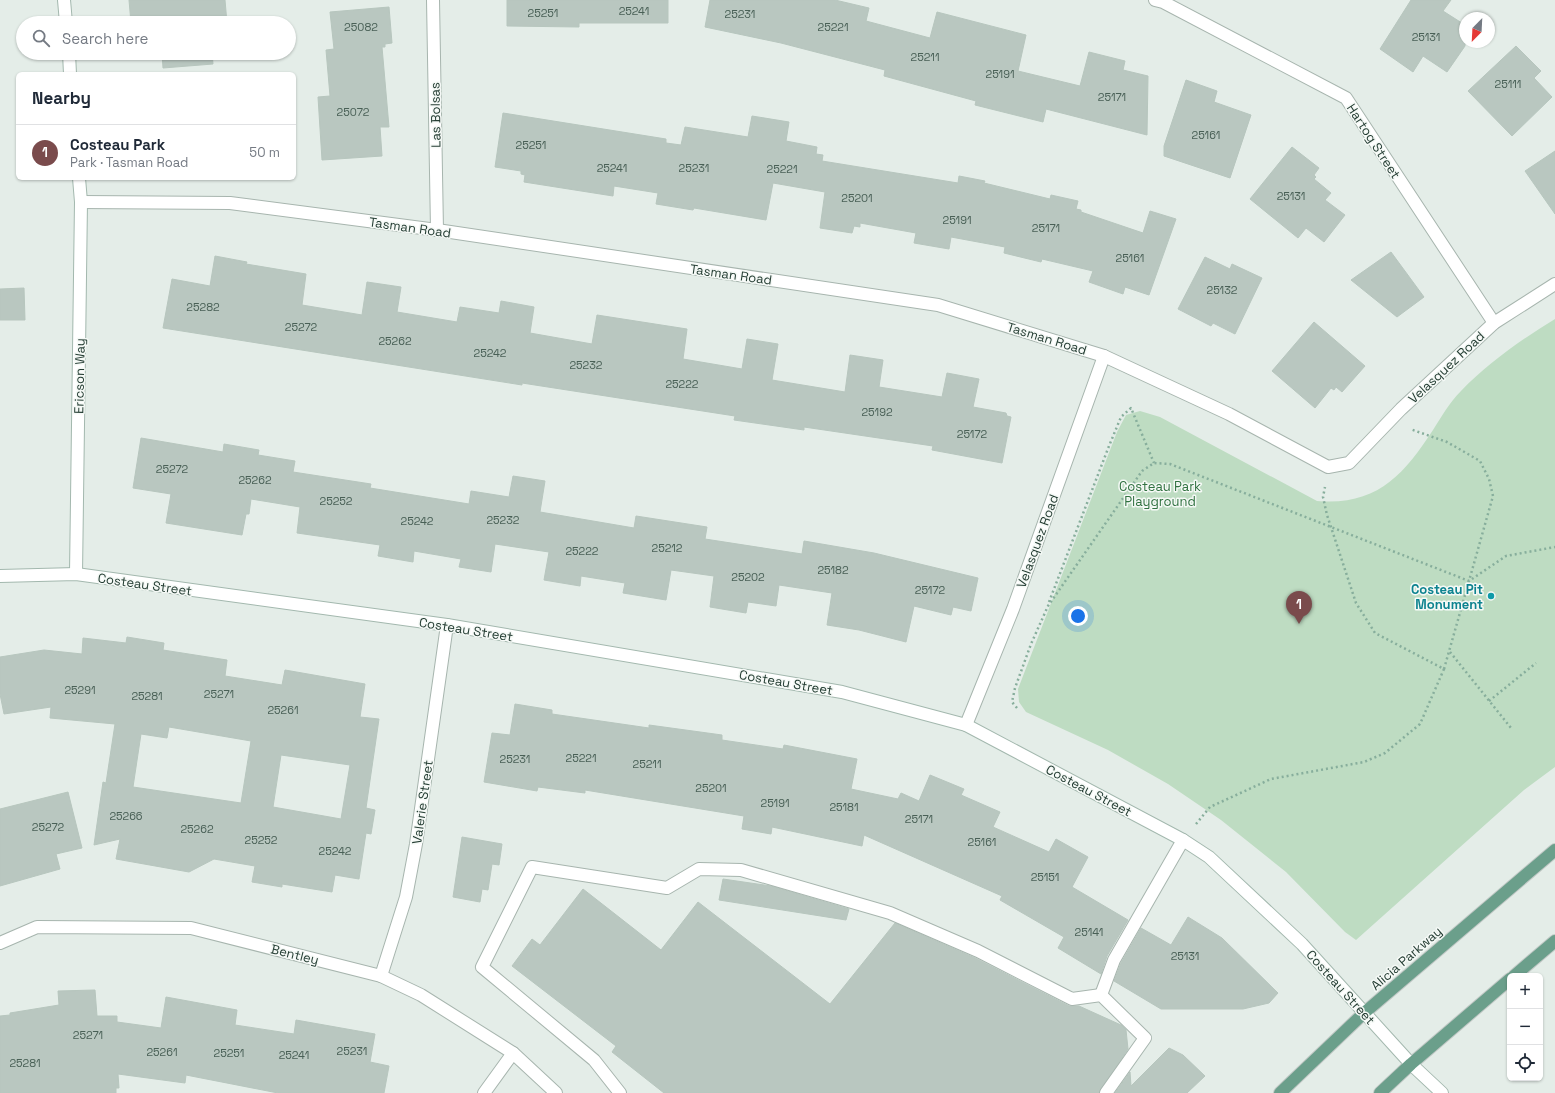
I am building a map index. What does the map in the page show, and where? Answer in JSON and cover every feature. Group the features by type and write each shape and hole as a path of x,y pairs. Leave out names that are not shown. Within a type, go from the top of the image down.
{"main road":[{"name":"Alicia Parkway","path":"1280,1093 1364,1013 1555,850"},
{"path":"1517,973 1555,940"},
{"path":"1380,1093 1411,1064 1507,982"}],"street":[{"path":"64,0 65,16"},
{"name":"Las Bolsas","path":"433,0 437,230"},
{"name":"Hartog Street","path":"1155,0 1163,2 1346,98 1494,323"},
{"path":"69,60 70,72"},
{"name":"Ericson Way","path":"76,574 81,202 79,180"},
{"name":"Tasman Road","path":"81,202 230,203 437,230 938,305 1104,356 1229,414 1328,467"},
{"name":"Velasquez Road","path":"1328,467 1349,463 1389,422 1494,323 1555,284"},
{"name":"Velasquez Road","path":"966,725 1013,609 1104,356"},
{"name":"Costeau Street","path":"0,576 76,574 447,625 842,692 966,725 1183,840 1209,857 1302,944 1411,1064 1442,1093"},
{"name":"Valerie Street","path":"381,976 406,897 416,844 447,625"},
{"path":"1101,995 1114,960 1183,840"},
{"path":"620,1093 594,1060 482,967 532,867 667,888 699,869 741,870 890,913 978,951 1072,999 1101,995"},
{"name":"Bentley","path":"0,943 37,927 190,928 381,976 421,995 513,1052 556,1093"},
{"path":"1101,995 1145,1038 1106,1093"},
{"path":"484,1093 513,1052"}],"path":[{"path":"1017,708 1012,702 1015,688 1031,644 1048,606 1108,446 1121,417 1131,408 1154,463"},
{"path":"1210,807 1271,779 1364,762 1385,753 1420,724 1444,669 1493,496 1489,479 1480,460 1447,442 1389,422"},
{"path":"1048,606 1142,471 1154,463 1170,464 1469,581"},
{"path":"1328,467 1323,497 1356,603 1375,632 1444,669"},
{"path":"1469,581 1506,556 1555,547"},
{"path":"1449,652 1511,728"},
{"path":"1489,701 1536,663"}],"green space":[{"name":"Costeau Park Playground","path":"1555,319 1555,767 1524,790 1356,940 1345,932 1286,872 1221,820 1168,784 1108,750 1026,712 1019,702 1018,689 1117,432 1126,415 1140,411 1160,417 1317,501 1338,501 1356,498 1372,493 1386,485 1399,474 1422,446 1449,405 1471,381 1506,352"}],"building":[{"path":"129,0 225,0 226,16 130,16"},
{"path":"507,0 668,0 668,23 579,23 579,27 507,26"},
{"path":"710,0 835,0 869,8 866,21 930,38 937,12 1026,35 1018,71 1080,86 1089,52 1125,61 1123,70 1148,76 1147,135 1046,109 1043,122 975,105 976,101 884,76 885,70 781,43 705,27"},
{"path":"1411,0 1451,0 1443,11 1459,21 1459,48 1464,48 1447,72 1423,56 1413,72 1380,49"},
{"path":"389,7 392,43 385,44 385,47 382,47 389,127 380,127 382,156 322,160 318,97 330,96 326,50 334,49 330,12"},
{"path":"1516,46 1541,71 1534,78 1552,97 1512,136 1468,91"},
{"path":"162,60 213,60 213,64 163,68"},
{"path":"1186,80 1217,91 1214,102 1251,115 1230,178 1164,156 1164,146"},
{"path":"503,113 666,139 666,143 681,145 685,127 748,137 752,116 789,122 786,141 817,147 816,154 823,155 822,161 958,183 959,176 985,181 984,183 1050,199 1051,195 1078,201 1076,209 1081,210 1081,212 1143,233 1150,211 1176,219 1149,295 1125,287 1123,294 1089,282 1093,271 1042,259 1041,262 1004,253 1005,247 951,237 949,249 914,243 916,233 860,223 860,227 854,226 852,233 820,228 825,192 773,183 766,220 694,208 693,210 656,204 658,193 614,186 613,196 524,182 525,175 521,174 521,171 495,167"},
{"path":"1292,147 1319,168 1314,175 1316,177 1314,179 1331,193 1325,200 1345,215 1324,242 1306,228 1298,238 1250,199"},
{"path":"1555,151 1555,214 1525,171"},
{"path":"1391,252 1424,297 1397,317 1351,280"},
{"path":"215,256 247,262 246,264 306,274 302,305 362,315 367,282 401,287 397,312 457,322 460,307 499,313 501,301 534,307 530,333 592,344 597,315 687,329 683,359 742,369 747,339 778,344 772,380 845,392 850,355 883,360 879,387 942,397 947,373 979,379 973,407 1006,413 1007,416 1011,417 1002,463 932,450 933,446 804,427 804,430 734,420 735,416 522,383 522,385 163,328 172,279 210,286"},
{"path":"1205,257 1230,269 1232,264 1262,278 1235,334 1213,323 1211,326 1178,309"},
{"path":"24,288 25,320 0,320 0,289"},
{"path":"1314,322 1365,366 1342,392 1336,387 1334,390 1331,388 1315,408 1272,371"},
{"path":"141,438 223,452 224,444 259,450 258,455 295,461 293,472 371,484 370,488 469,504 471,491 509,497 513,476 545,481 540,512 634,528 636,516 707,527 705,539 802,554 804,541 874,553 978,578 971,611 953,607 951,615 914,606 906,642 859,630 827,625 832,593 779,585 776,606 748,602 746,613 710,607 714,576 671,570 666,600 623,593 625,583 581,576 580,586 544,580 549,552 495,544 491,572 459,567 461,559 414,551 413,562 378,556 380,545 297,533 300,507 251,499 249,514 246,514 242,535 166,523 171,494 133,488"},
{"path":"127,637 164,643 163,650 227,660 225,676 282,685 285,670 365,684 360,717 379,719 366,808 375,810 371,834 366,833 359,879 335,875 332,892 282,884 282,887 252,882 255,866 214,859 189,872 116,859 120,839 94,845 103,782 106,783 115,724 50,718 51,707 4,714 0,694 0,657 44,650 82,654 83,638 126,643","holes":["169,727 251,741 241,803 133,787 141,734 167,738","281,755 350,765 341,819 273,807"]},
{"path":"515,704 552,710 552,714 649,728 649,725 722,735 722,740 783,749 784,745 857,759 851,789 898,799 901,793 919,801 930,775 964,789 961,795 1000,812 993,827 1049,852 1056,839 1088,857 1072,887 1128,920 1107,956 1101,974 1058,948 1064,937 1000,900 1002,896 864,835 862,846 772,827 771,834 742,829 744,816 585,790 585,793 538,787 537,791 484,782 492,733 510,735"},
{"path":"68,792 82,848 56,854 60,869 0,886 0,809"},
{"path":"462,837 502,844 499,865 492,864 488,890 482,889 480,902 453,897"},
{"path":"723,879 771,886 849,909 846,920 719,900"},
{"path":"583,889 661,950 698,902 830,1004 895,923 975,958 1069,1006 1079,1006 1121,1025 1126,1030 1128,1049 1099,1093 664,1093 612,1052 616,1046 512,966 532,939 540,945"},
{"path":"1188,917 1222,938 1278,993 1269,1003 1243,1009 1161,1009 1114,981 1121,963 1141,928 1171,945"},
{"path":"95,990 97,1016 117,1016 117,1022 161,1028 166,997 237,1010 235,1025 294,1034 296,1020 375,1034 370,1062 389,1066 384,1093 278,1093 186,1075 185,1083 118,1074 119,1088 116,1088 116,1093 0,1093 0,1016 59,1005 58,991"},
{"path":"1169,1048 1183,1055 1205,1076 1187,1093 1115,1093 1130,1072 1131,1086"}],"place":[{"name":"Costeau Pit Monument","path":"1491,596"},
{"name":"Costeau Park","path":"1299,624"}]}
